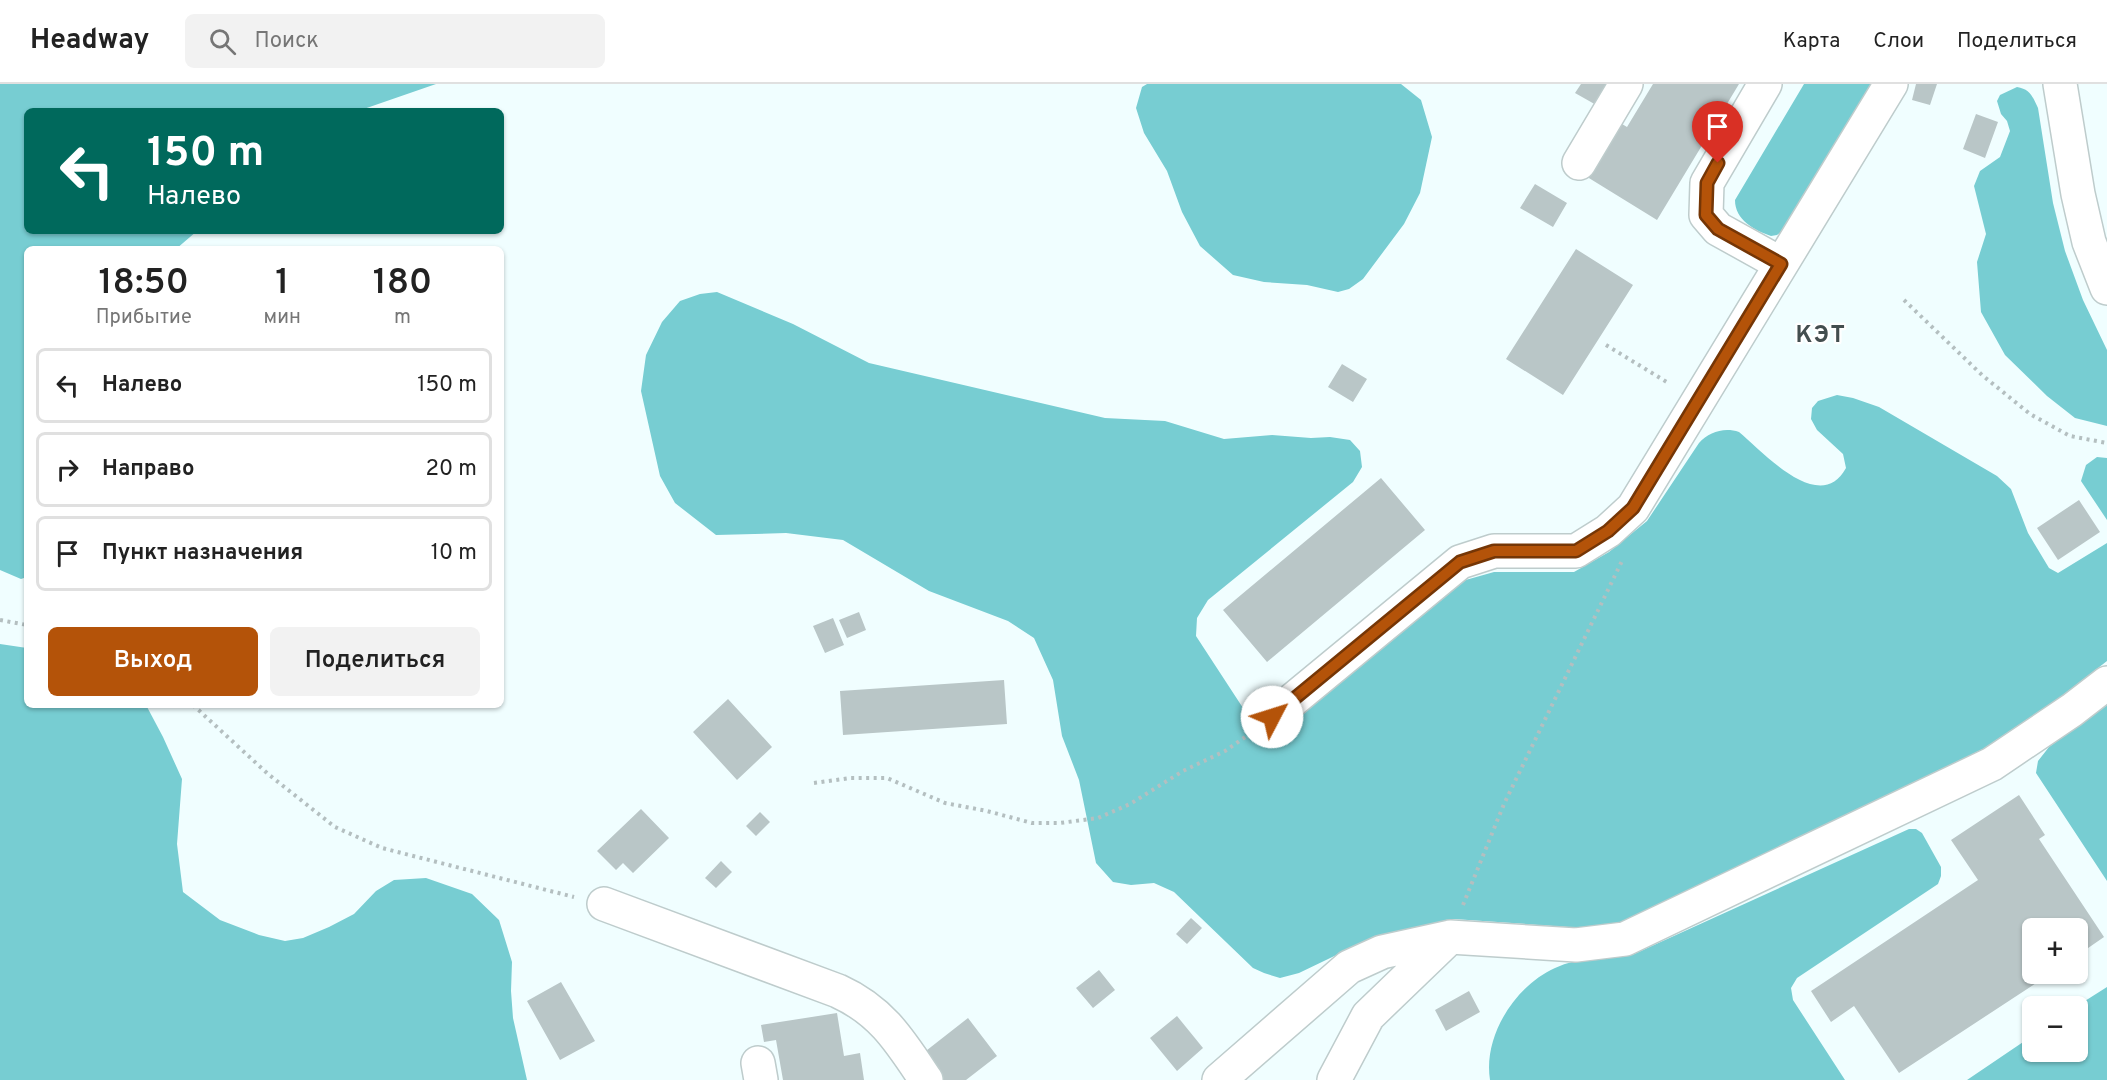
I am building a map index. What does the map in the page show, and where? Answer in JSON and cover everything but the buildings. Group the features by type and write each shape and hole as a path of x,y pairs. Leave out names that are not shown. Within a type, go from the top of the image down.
{"street":[{"path":"1579,163 1626,84"},
{"path":"1765,84 1707,183 1706,215 1718,229 1781,264"},
{"path":"1272,717 1460,562 1494,551 1576,551 1608,531 1633,508 1891,84"},
{"path":"2060,84 2078,194 2087,233 2107,288"},
{"path":"1219,1080 1349,967 1382,952 1450,936 1576,945 1625,939 1992,764 2072,711 2107,683"},
{"path":"604,904 858,1000 888,1026 926,1080"},
{"path":"1334,1080 1368,1016 1450,936"}],"path":[{"path":"1904,300 1982,375 2030,414 2070,436 2107,443"},
{"path":"1606,345 1664,381 1701,399"},
{"path":"1450,936 1504,804 1631,542 1633,508"},
{"path":"0,620 24,624"},
{"path":"196,708 268,774 335,827 382,848 604,904"},
{"path":"814,783 851,778 887,777 945,803 1032,823 1060,823 1098,818 1130,804 1183,771 1225,751 1272,717"}],"shaded area":[{"path":"0,84 436,84 367,108 24,108 24,234 194,234 180,246 24,246 24,578 21,579 0,570"},
{"path":"1147,84 1401,84 1421,100 1432,137 1420,193 1404,224 1363,279 1349,289 1338,292 1307,285 1264,282 1233,275 1200,246 1182,212 1167,171 1144,133 1136,108 1142,87"},
{"path":"1804,84 1874,84 1785,229 1771,236 1758,231 1742,219 1735,200"},
{"path":"2017,87 2033,97 2038,108 2053,203 2065,251 2083,300 2107,350 2107,426 2075,418 2047,396 2005,355 1981,312 1977,262 1986,234 1974,186 1980,171 2000,157 2010,131 1997,101 2000,95"},
{"path":"717,292 793,324 869,363 1105,418 1165,421 1224,439 1272,435 1350,440 1360,451 1362,467 1353,482 1208,600 1197,618 1196,636 1243,708 1264,727 1462,581 1494,572 1574,572 1609,552 1647,521 1699,443 1712,433 1722,430 1739,432 1777,465 1807,483 1822,485 1835,481 1846,468 1843,454 1817,430 1811,419 1812,408 1818,401 1837,395 1879,407 1997,476 2011,489 2028,533 2049,568 2058,573 2107,543 2107,661 2062,696 1983,749 1623,922 1582,928 1454,919 1376,936 1299,973 1280,978 1253,968 1174,892 1154,883 1131,885 1113,882 1096,863 1079,780 1062,736 1053,680 1034,638 1008,621 929,591 843,540 786,533 716,535 675,503 660,476 641,391 646,355 662,322 680,301 700,294"},
{"path":"2097,457 2107,458 2107,520 2081,481 2086,465"},
{"path":"0,644 24,648 24,708 148,708 182,779 177,844 183,892 220,920 259,935 285,941 303,938 354,914 376,891 394,880 426,878 472,894 499,920 512,962 513,1018 527,1080 0,1080"},
{"path":"2107,705 2107,881 2036,773 2038,761 2049,747"},
{"path":"1909,829 1916,829 1922,833 1941,867 1938,884 1797,978 1791,988 1793,1000 1845,1080 1490,1080 1489,1063 1497,1030 1515,1000 1540,976 1564,964 1593,958 1632,955"},
{"path":"2107,987 2107,1080 1967,1080 2022,1043 2022,1062 2088,1062 2088,999"}],"district":[{"name":"КЭТ","path":"1821,334"}],"route":[{"path":"1272,717 1460,562 1494,551 1576,551 1608,531 1633,508 1781,264 1718,229 1706,215 1707,183 1718,163"}]}
